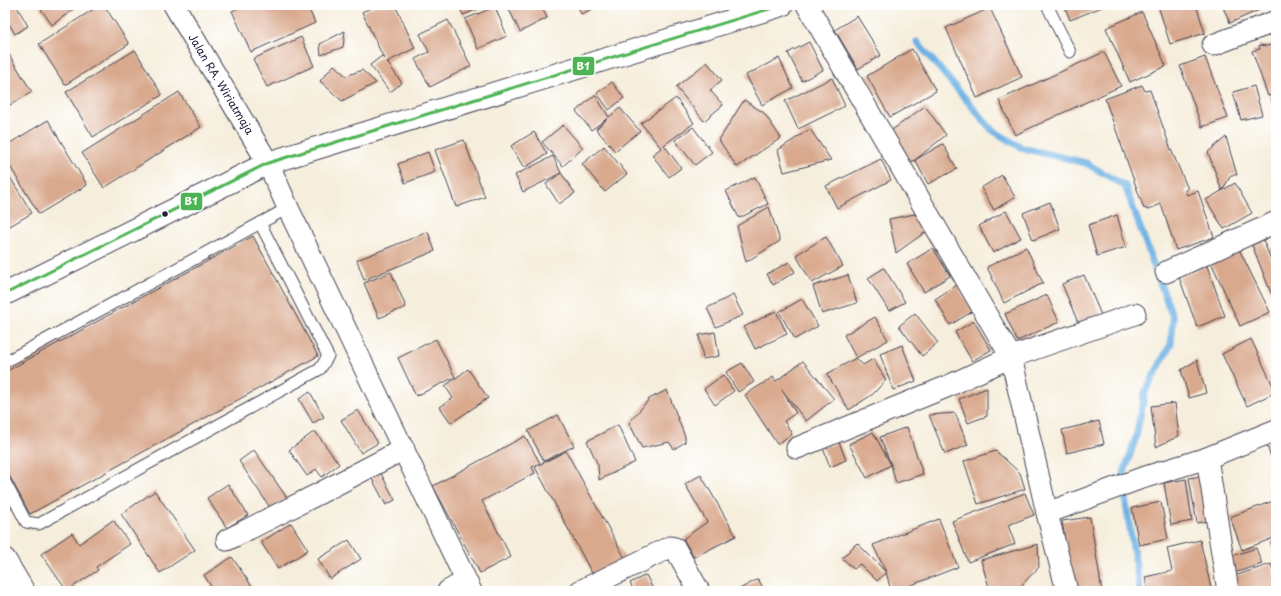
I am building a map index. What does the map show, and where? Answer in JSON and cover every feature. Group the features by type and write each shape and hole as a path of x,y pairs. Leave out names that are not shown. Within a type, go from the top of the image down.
{"main road":[{"path":"5,294 268,164 782,5"}],"street":[{"name":"Jalan RA. Wiriatmaja","path":"174,5 268,164 469,586"},
{"path":"807,5 1011,356 1047,513 1067,591"},
{"path":"1212,45 1276,21"},
{"path":"1166,272 1276,222"},
{"path":"797,448 946,388 1011,356 1135,314"},
{"path":"1047,513 1138,479 1207,458 1276,430"},
{"path":"227,540 404,449"},
{"path":"1207,458 1228,591"},
{"path":"580,591 670,547 675,548 699,591"},
{"path":"5,559 24,591"},
{"path":"448,591 469,586"}],"lane":[{"path":"1047,5 1070,52"},
{"path":"5,362 288,208"},
{"path":"5,482 26,522 39,524 320,369 328,356 260,223"}],"building":[{"path":"5,5 16,5 28,26 15,34 5,17"},
{"path":"38,5 79,5 52,25"},
{"path":"100,5 104,5 129,44 65,85 39,44"},
{"path":"245,5 307,5 315,23 251,52 232,11"},
{"path":"377,5 395,5 415,48 387,62 402,83 390,92 370,65 382,56 384,59 362,12"},
{"path":"458,5 488,5 463,15"},
{"path":"507,5 541,5 547,18 520,32"},
{"path":"577,5 601,5 581,14"},
{"path":"1064,5 1107,5 1070,20"},
{"path":"1158,5 1196,5 1205,33 1170,44"},
{"path":"1222,5 1257,5 1259,10 1230,23"},
{"path":"495,7 507,36 478,49 465,19"},
{"path":"990,8 1022,77 977,98 946,28"},
{"path":"1142,12 1166,66 1130,82 1106,28"},
{"path":"857,16 881,55 858,69 835,30"},
{"path":"448,20 471,66 430,87 415,59 429,52 420,34"},
{"path":"345,31 343,47 321,55 320,44"},
{"path":"301,37 314,66 267,87 253,59"},
{"path":"809,42 823,70 802,81 788,53"},
{"path":"1276,43 1275,112 1270,95 1268,96 1252,51 1260,49 1259,45 1267,46"},
{"path":"5,48 32,92 5,108"},
{"path":"912,49 936,91 890,117 867,76"},
{"path":"135,50 162,95 93,137 66,92"},
{"path":"1104,52 1121,86 1015,135 999,100"},
{"path":"1205,57 1228,118 1202,127 1180,66"},
{"path":"779,58 793,88 762,105 746,75"},
{"path":"707,62 722,80 710,90 723,105 704,121 676,87"},
{"path":"334,65 346,76 362,70 376,83 342,101 320,81"},
{"path":"832,78 845,106 798,129 785,101"},
{"path":"612,82 624,98 609,110 597,93"},
{"path":"1142,85 1145,91 1150,90 1170,147 1188,189 1185,190 1187,195 1198,191 1214,237 1176,250 1161,204 1147,210 1146,208 1144,209 1105,99"},
{"path":"1254,86 1262,115 1241,120 1233,92"},
{"path":"179,92 201,127 104,188 82,153"},
{"path":"595,95 609,117 620,108 640,131 615,151 596,129 608,118 591,130 576,111"},
{"path":"676,98 694,123 664,145 681,168 669,177 652,155 661,148 641,123"},
{"path":"744,100 764,113 781,138 737,167 719,140"},
{"path":"925,106 946,135 915,160 910,162 888,133"},
{"path":"48,120 87,185 39,214 5,158 5,146"},
{"path":"563,125 583,148 563,166 542,142"},
{"path":"693,127 712,152 695,165 675,140"},
{"path":"810,129 831,160 784,172 778,150"},
{"path":"534,132 547,154 524,168 511,146"},
{"path":"1226,137 1237,175 1231,175 1222,191 1208,152"},
{"path":"464,140 485,197 456,207 435,150"},
{"path":"943,144 957,169 928,184 915,160"},
{"path":"604,146 627,174 605,192 582,164"},
{"path":"428,152 435,172 405,183 398,164"},
{"path":"553,156 561,173 523,192 515,175"},
{"path":"881,159 891,180 837,208 826,186"},
{"path":"7,172 32,213 5,229 5,174"},
{"path":"561,173 575,193 559,204 546,184"},
{"path":"1002,175 1015,197 994,210 981,188"},
{"path":"755,177 768,204 739,218 726,191"},
{"path":"1235,183 1252,213 1224,229 1206,200"},
{"path":"1050,202 1060,229 1033,240 1023,213"},
{"path":"769,207 780,241 746,262 737,226"},
{"path":"1006,211 1021,238 993,253 979,226"},
{"path":"915,214 927,231 896,253 889,219"},
{"path":"1117,215 1126,247 1097,256 1088,225"},
{"path":"428,232 435,251 364,280 357,260"},
{"path":"253,236 318,356 30,514 5,468 5,372"},
{"path":"826,237 843,266 812,283 796,255"},
{"path":"1263,240 1276,272 1276,290 1271,293 1252,245"},
{"path":"1026,247 1043,283 1004,303 987,267"},
{"path":"1276,247 1276,261 1270,250"},
{"path":"933,248 950,276 924,292 907,264"},
{"path":"1239,249 1270,312 1240,326 1211,262"},
{"path":"789,262 795,272 773,285 767,274"},
{"path":"1207,266 1225,316 1197,327 1179,277"},
{"path":"884,268 905,302 889,311 868,278"},
{"path":"391,272 406,307 379,318 364,283"},
{"path":"848,275 857,303 822,314 813,286"},
{"path":"1084,275 1101,315 1079,325 1062,284"},
{"path":"957,285 973,311 950,325 935,299"},
{"path":"733,295 743,315 716,327 707,308"},
{"path":"1047,295 1059,322 1017,341 1005,314"},
{"path":"802,299 818,326 795,339 779,312"},
{"path":"776,311 787,334 755,349 744,327"},
{"path":"915,313 938,343 922,356 899,326"},
{"path":"875,317 888,340 856,358 844,335"},
{"path":"974,321 991,350 972,361 955,332"},
{"path":"715,332 719,356 703,359 699,335"},
{"path":"436,339 455,377 416,396 398,358"},
{"path":"1251,339 1276,392 1247,406 1222,354"},
{"path":"902,345 916,381 893,390 880,354"},
{"path":"856,358 863,365 873,359 886,380 873,394 849,410 827,374"},
{"path":"1197,360 1206,393 1189,398 1181,370"},
{"path":"803,361 834,399 806,421 782,390 796,413 784,421 792,434 777,444 745,395 773,377 776,381"},
{"path":"742,363 754,382 738,392 726,372"},
{"path":"468,369 488,398 451,423 440,407 453,398 445,386"},
{"path":"723,375 734,391 715,405 704,389"},
{"path":"987,388 987,416 968,423 959,399"},
{"path":"667,390 685,437 685,442 674,449 669,442 642,448 629,423 649,399"},
{"path":"310,392 324,417 313,423 299,399"},
{"path":"1175,403 1179,436 1156,447 1151,406"},
{"path":"358,410 378,443 361,453 341,420"},
{"path":"955,413 968,445 945,454 929,415"},
{"path":"558,415 574,446 544,461 528,431"},
{"path":"1099,421 1104,444 1067,453 1062,430"},
{"path":"618,425 635,462 599,480 598,465 587,441"},
{"path":"907,427 923,474 896,483 880,437"},
{"path":"315,431 339,464 322,477 316,469 307,476 289,450"},
{"path":"873,432 891,465 867,478 849,444"},
{"path":"525,436 540,463 532,467 535,473 482,501 511,557 480,573 433,486"},
{"path":"1276,437 1276,470 1265,441"},
{"path":"839,442 846,460 830,467 823,448"},
{"path":"254,450 287,498 271,509 239,461"},
{"path":"566,451 626,560 594,577 535,467"},
{"path":"996,451 1020,473 1025,489 978,504 964,461"},
{"path":"378,468 395,500 386,505 369,473"},
{"path":"701,475 736,536 694,557 683,539 707,522 685,484"},
{"path":"1207,475 1215,520 1197,523 1189,478"},
{"path":"1186,479 1192,521 1171,525 1164,483"},
{"path":"228,484 248,515 227,528 207,498"},
{"path":"155,491 195,550 160,573 121,514"},
{"path":"1025,493 1034,515 1008,525 1015,544 968,562 952,521"},
{"path":"1276,500 1276,537 1242,550 1230,517"},
{"path":"1161,502 1168,539 1139,545 1132,508"},
{"path":"1090,517 1102,591 1074,591 1062,521"},
{"path":"939,519 958,567 896,591 891,591 886,572 873,545"},
{"path":"113,520 130,544 96,567 98,570 67,591 41,554 72,533 79,544"},
{"path":"291,523 308,550 278,569 261,542"},
{"path":"349,540 361,559 330,579 318,559"},
{"path":"1200,540 1211,588 1199,591 1148,591 1145,577 1172,571 1167,548"},
{"path":"1276,541 1276,558 1271,542"},
{"path":"857,543 886,572 877,581 860,564 854,569 842,558"},
{"path":"1038,544 1039,567 1016,591 990,591 981,560"},
{"path":"1256,548 1262,564 1234,573 1229,557"},
{"path":"232,557 255,591 214,591 204,575"},
{"path":"1271,564 1276,579 1276,591 1236,591 1231,577"},
{"path":"646,575 654,591 634,591 630,583"},
{"path":"758,579 765,591 736,591"}],"waterway":[{"path":"917,42 992,130 1022,148 1086,163 1125,186 1173,318 1171,344 1145,392 1136,437 1123,476 1140,591"}],"transit line":[{"name":"B1","path":"5,294 268,163 782,5"}]}
